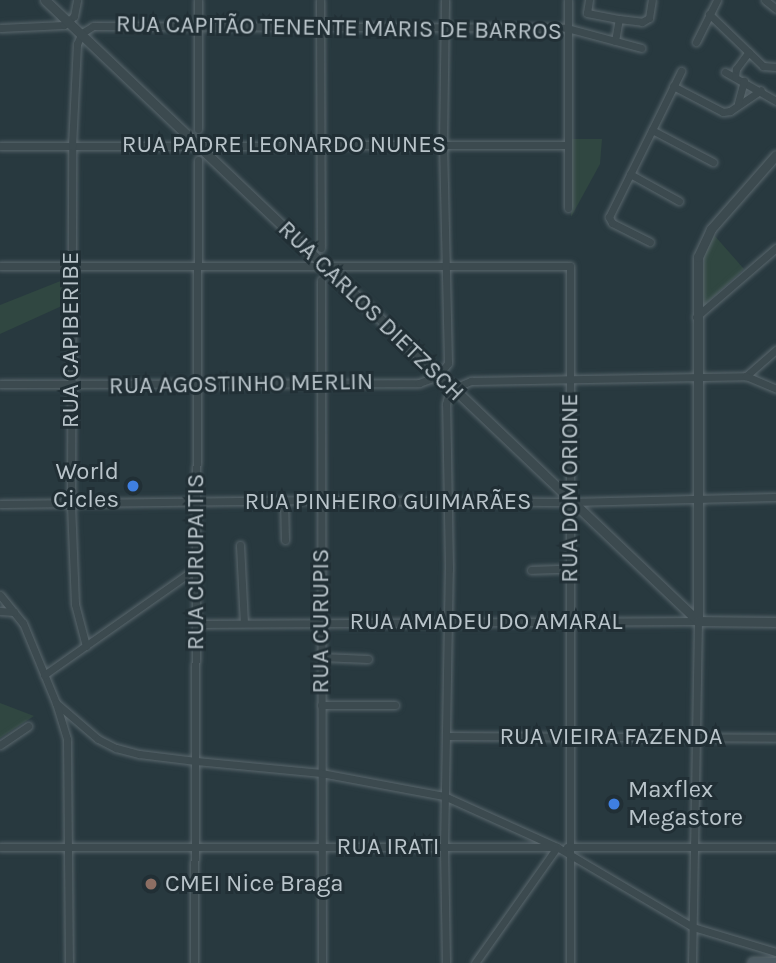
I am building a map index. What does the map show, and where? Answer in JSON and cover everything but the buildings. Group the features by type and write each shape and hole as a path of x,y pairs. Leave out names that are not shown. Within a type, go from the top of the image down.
{"main road":[{"path":"752,963 776,963"}],"street":[{"name":"RUA CARLOS DIETZSCH","path":"45,0 698,621"},
{"path":"0,28 58,27 68,22 76,13 77,0"},
{"path":"198,0 198,130"},
{"path":"320,0 321,248"},
{"path":"438,376 448,363 443,144 445,0"},
{"path":"568,0 568,208"},
{"path":"589,0 587,13 642,22 649,18 652,0"},
{"path":"696,42 717,0"},
{"path":"765,0 776,9"},
{"path":"709,14 763,66 776,67"},
{"path":"615,41 619,19"},
{"name":"RUA CAPITÃO TENENTE MARIS DE BARROS","path":"80,34 93,26 567,28 640,48"},
{"name":"RUA CAPIBERIBE","path":"80,34 77,44 72,146 71,503 75,604 86,646"},
{"path":"735,76 736,69 749,52"},
{"path":"650,242 612,223 609,217 681,71"},
{"path":"725,72 761,90 776,101"},
{"path":"738,103 744,81"},
{"path":"673,86 723,112 730,111 738,103 761,90"},
{"path":"652,130 713,162"},
{"name":"RUA PADRE LEONARDO NUNES","path":"0,146 568,145"},
{"path":"692,963 698,621 698,257 704,240 776,155"},
{"name":"RUA CURUPAITIS","path":"194,963 197,847 198,160"},
{"path":"630,174 679,201"},
{"path":"696,318 776,248"},
{"path":"0,265 444,264"},
{"name":"RUA DOM ORIONE","path":"444,264 570,266 570,963"},
{"name":"RUA CURUPIS","path":"321,280 321,963"},
{"path":"746,376 776,350"},
{"name":"RUA AGOSTINHO MERLIN","path":"0,384 72,386 419,383 438,376"},
{"path":"446,963 444,796 449,503 446,404 452,389 471,381 746,376 776,389"},
{"name":"RUA PINHEIRO GUIMARÃES","path":"0,504 284,500 570,502 776,497"},
{"path":"284,500 285,540"},
{"path":"240,545 244,623"},
{"path":"44,676 196,568"},
{"path":"531,570 569,569"},
{"path":"0,595 23,623 67,739 69,963"},
{"path":"0,611 14,612"},
{"name":"RUA AMADEU DO AMARAL","path":"196,624 776,622"},
{"path":"321,657 368,659"},
{"path":"55,703 98,739 117,748 139,754 196,761 321,773 444,796 557,847 475,963"},
{"path":"321,705 395,705"},
{"path":"0,745 27,726"},
{"name":"RUA VIEIRA FAZENDA","path":"446,736 776,738"},
{"name":"RUA IRATI","path":"0,847 557,847 570,851 776,847"},
{"path":"570,851 693,927 776,951"}],"green space":[{"path":"572,139 602,139 600,164 571,217"},
{"path":"714,235 744,269 701,308 704,257"},
{"path":"63,280 64,305 0,334 0,305"},
{"path":"0,703 34,716 0,738"}],"place":[{"name":"World Cicles","path":"133,486"},
{"name":"Maxflex Megastore","path":"614,804"},
{"name":"CMEI Nice Braga","path":"151,884"}]}
